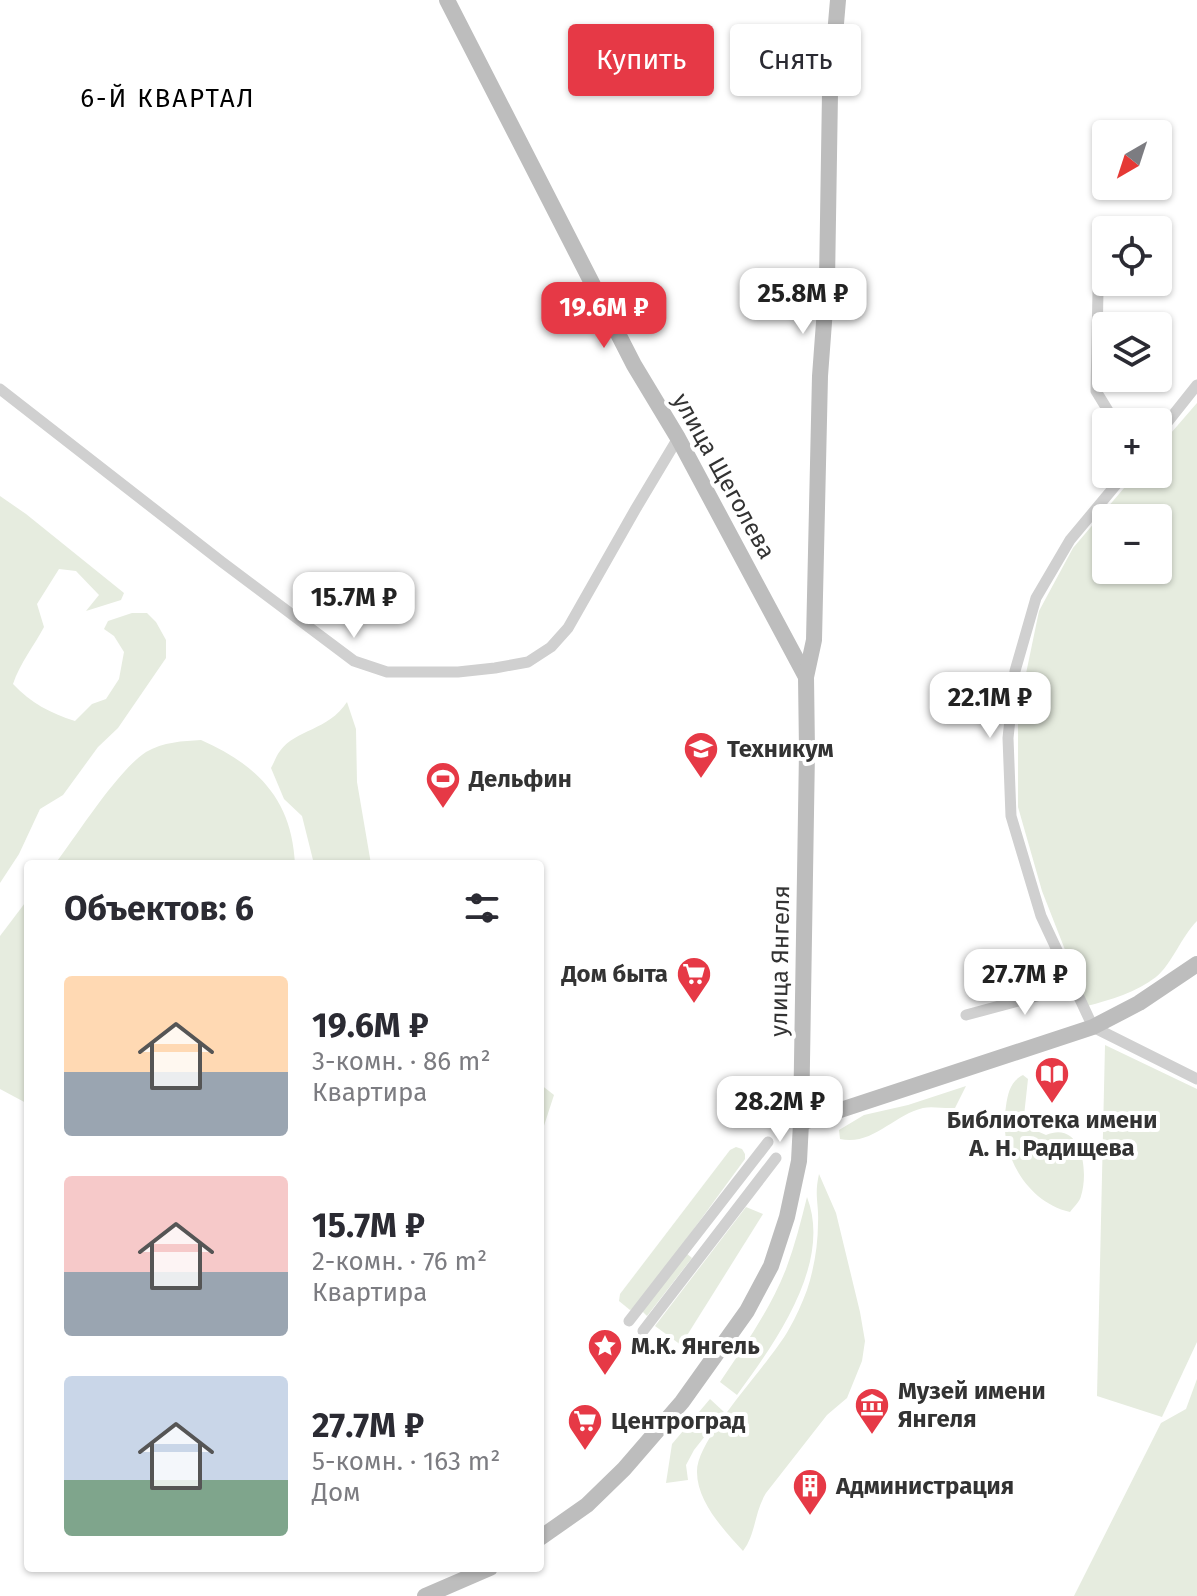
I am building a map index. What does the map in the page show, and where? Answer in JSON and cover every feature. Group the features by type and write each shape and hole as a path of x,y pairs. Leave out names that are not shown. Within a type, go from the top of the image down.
{"street":[{"name":"улица Щеголева","path":"447,0 634,365 678,438 806,677"},
{"name":"улица Янгеля","path":"544,1535 587,1505 624,1469 682,1402 747,1311 771,1266 787,1217 799,1161 806,677 814,640 820,376 827,282 830,93 838,0"},
{"path":"1098,296 1096,391 1106,408"},
{"path":"1172,416 1197,385"},
{"path":"0,389 354,661 387,672 458,672 495,668 528,662 551,647 568,628 678,438"},
{"path":"1113,488 1070,540 1036,598 1015,671 1008,738 1011,816 1041,916 1093,1027 1197,1079"},
{"path":"801,1123 1093,1027 1139,1003 1197,964"},
{"path":"966,1015 1074,986"},
{"path":"629,1321 768,1142"},
{"path":"643,1331 776,1158"},
{"path":"425,1596 481,1572"}],"shaded area":[{"path":"1197,403 1197,921 1156,977 1132,991 1087,1006 1042,891 1018,807 1018,712 1039,611 1073,548 1092,526 1092,584 1172,584 1172,504 1110,504 1124,488 1172,488 1172,432"},
{"path":"0,496 124,593 121,600 86,611 99,595 76,571 59,569 37,604 44,627 13,684 20,691 41,707 75,721 92,704 106,699 119,679 124,652 114,636 104,629 108,621 132,613 147,613 156,622 166,640 166,658 118,728 98,747 63,795 40,809 19,854 0,883"},
{"path":"347,702 356,729 357,782 370,860 313,860 302,816 284,799 271,768 287,744 339,712"},
{"path":"201,740 255,773 279,803 287,821 294,860 58,860 135,761 159,746"},
{"path":"24,904 24,1102 0,1089 0,936"},
{"path":"1105,1045 1197,1089 1197,1342 1162,1417 1097,1396"},
{"path":"1023,1075 1028,1079 1023,1125 1046,1135 1058,1132 1068,1135 1080,1150 1083,1186 1079,1200 1070,1212 1039,1197 1027,1185 1011,1156 1006,1140 1006,1106 1011,1088"},
{"path":"966,1086 955,1108 923,1108 863,1138 840,1139 839,1130 864,1115 908,1105"},
{"path":"544,1087 554,1095 544,1126"},
{"path":"736,1147 742,1149 745,1159 636,1308 630,1310 619,1301 620,1294 730,1150"},
{"path":"819,1174 836,1213 860,1312 865,1341 862,1361 847,1398 827,1415 766,1493 743,1551 707,1505 697,1472 708,1440 780,1344 803,1300 812,1274 816,1248"},
{"path":"807,1197 813,1223 812,1249 806,1276 782,1328 737,1395 720,1382 780,1284"},
{"path":"746,1207 763,1214 681,1345 655,1326"},
{"path":"686,1253 692,1258 647,1316 642,1311"},
{"path":"1197,1379 1197,1596 1074,1596 1161,1423 1186,1409"},
{"path":"710,1399 724,1412 686,1465 688,1480 666,1483 672,1444"}],"place":[{"name":"Техникум","path":"701,780"},
{"name":"Дельфин","path":"443,810"},
{"name":"Дом быта","path":"694,1005"},
{"name":"Библиотека имени А. Н. Радищева","path":"1052,1105"},
{"name":"М.К. Янгель","path":"605,1377"},
{"name":"Музей имени Янгеля","path":"872,1436"},
{"name":"Центроград","path":"585,1452"},
{"name":"Администрация","path":"810,1517"}],"district":[{"name":"6-Й КВАРТАЛ","path":"168,98"}]}
